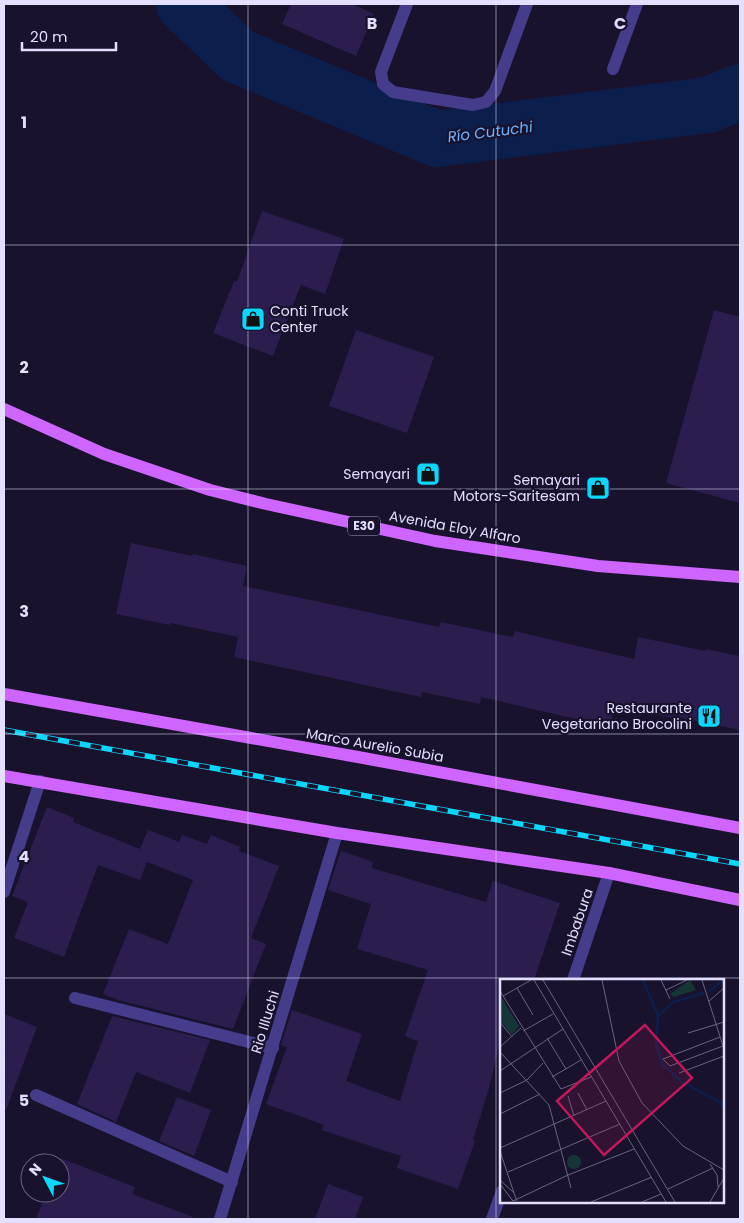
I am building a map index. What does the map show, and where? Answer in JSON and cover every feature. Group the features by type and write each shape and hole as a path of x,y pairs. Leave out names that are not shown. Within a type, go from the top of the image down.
{"main road":[{"name":"Avenida Eloy Alfaro","path":"4,409 104,454 210,490 266,504 454,544 598,566 740,577"},
{"name":"Marco Aurelio Subia","path":"4,694 740,828"},
{"path":"4,776 337,833 609,873 740,900"}],"street":[{"path":"407,4 381,72 383,84 393,92 473,105 486,102 495,90 527,4"},
{"path":"613,69 637,4"},
{"path":"4,892 40,781"},
{"name":"Rio Illuchi","path":"220,1219 337,833"},
{"name":"Imbabura","path":"573,979 609,873"},
{"path":"76,998 272,1048"},
{"path":"36,1095 232,1182"},
{"path":"492,1219 500,1197"}],"building":[{"path":"291,4 352,4 374,14 356,56 282,24"},
{"path":"262,211 344,239 325,294 301,285 273,356 213,333 234,281 237,282"},
{"path":"714,310 740,317 740,503 666,483"},
{"path":"356,330 434,357 407,433 329,406"},
{"path":"131,543 247,566 243,586 439,627 441,622 513,637 514,631 634,659 638,637 740,656 740,730 678,717 677,719 615,705 610,727 481,697 480,704 422,692 421,697 234,657 238,637 116,614"},
{"path":"47,807 74,818 73,822 140,849 148,830 179,842 182,835 207,844 211,835 240,847 239,851 279,866 251,938 266,944 233,1029 118,1000 103,994 129,929 168,944 193,880 147,862 140,880 98,865 64,957 14,938 28,902 12,896"},
{"path":"341,851 373,862 372,868 486,902 493,881 560,903 534,979 500,979 500,1042 489,1088 473,1140 475,1141 458,1189 397,1168 401,1156 322,1130 324,1125 266,1104 287,1047 281,1045 292,1010 362,1034 346,1081 400,1101 418,1041 405,1036 428,970 357,949 371,904 328,890"},
{"path":"4,1014 37,1027 6,1110 4,1109"},
{"path":"112,1016 210,1040 190,1093 136,1072 116,1122 77,1104"},
{"path":"177,1097 211,1110 194,1156 159,1141"},
{"path":"70,1162 135,1187 132,1194 193,1217 192,1219 36,1219 42,1203 70,1203"},
{"path":"328,1184 363,1197 355,1219 315,1219"}],"waterway":[{"name":"Río Cutuchi","path":"184,4 238,56 437,139 708,105 740,92"}],"railway":[{"path":"4,730 740,864"}],"place":[{"name":"Conti Truck Center","path":"253,319"},
{"name":"Semayari","path":"428,474"},
{"name":"Semayari Motors-Saritesam","path":"598,488"},
{"name":"Restaurante Vegetariano Brocolini","path":"709,716"}]}
